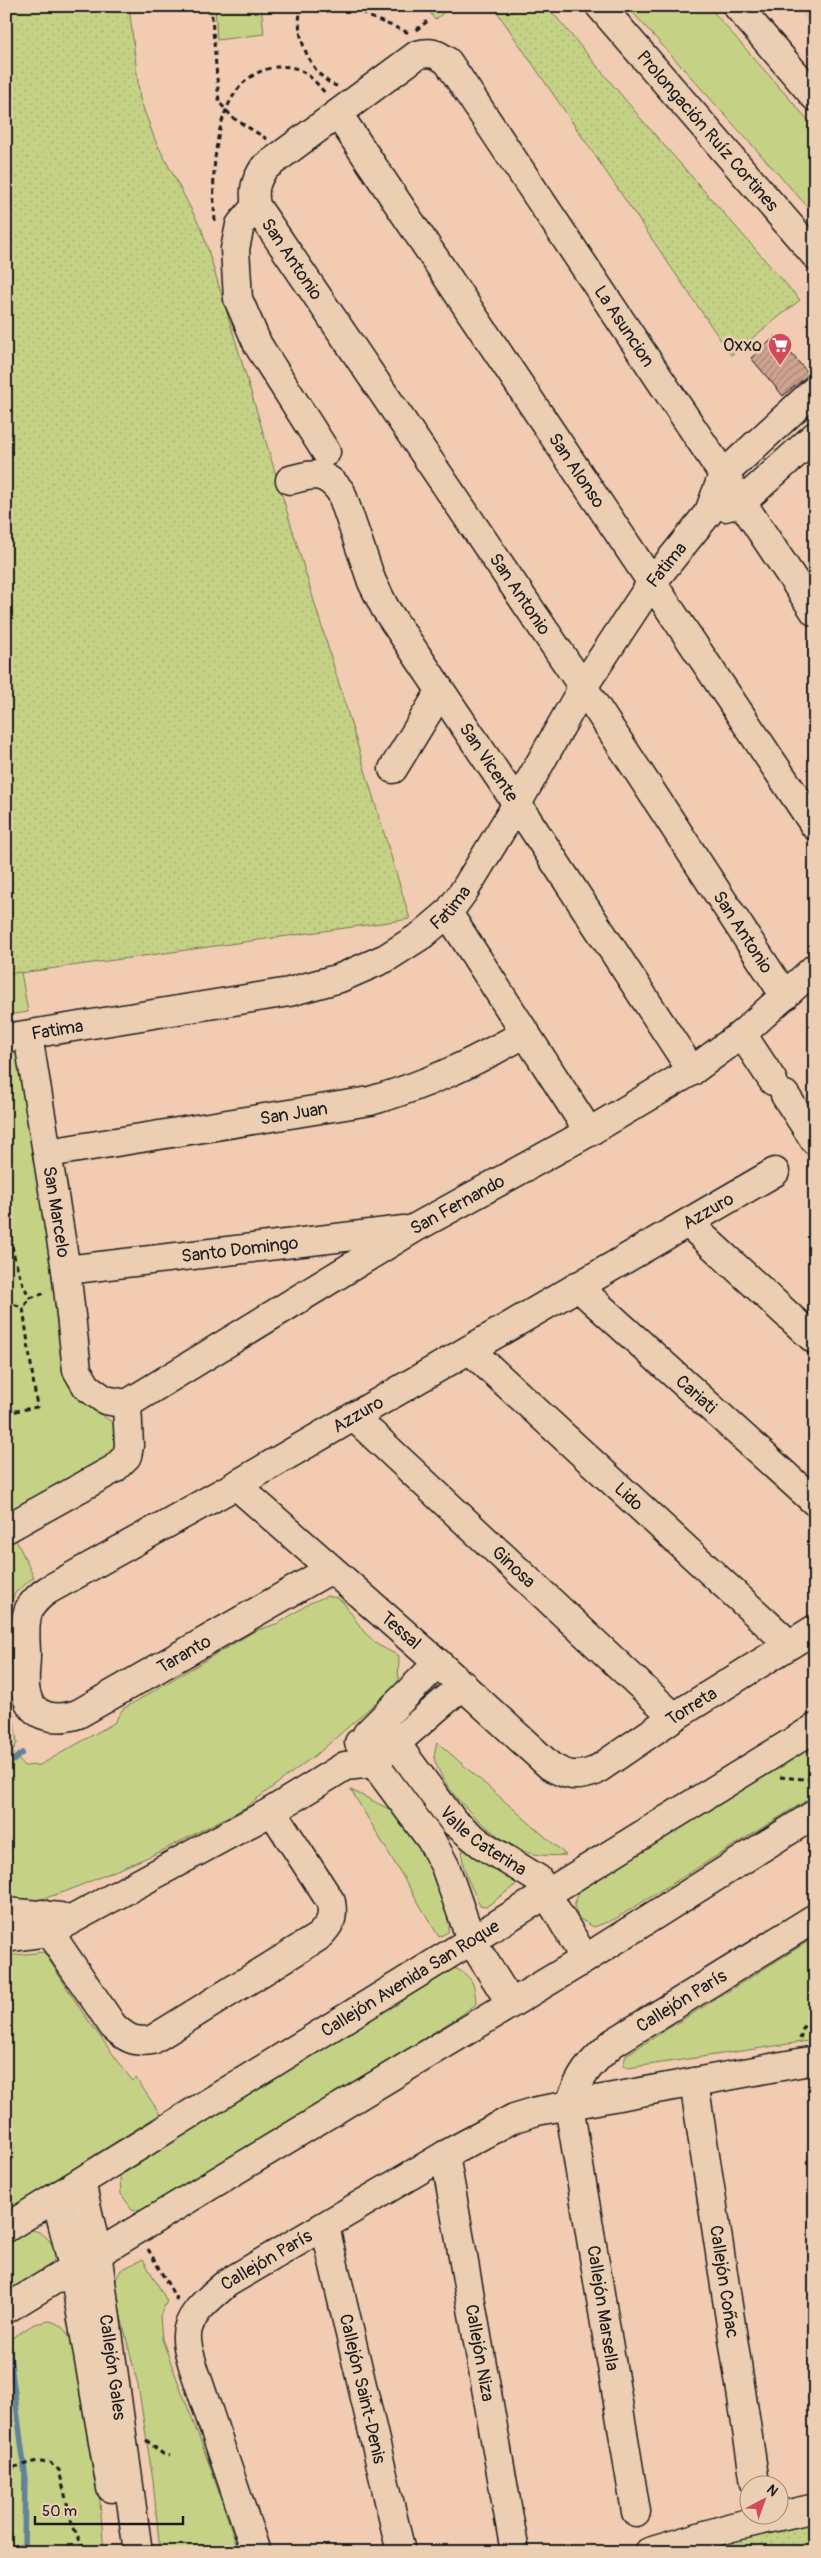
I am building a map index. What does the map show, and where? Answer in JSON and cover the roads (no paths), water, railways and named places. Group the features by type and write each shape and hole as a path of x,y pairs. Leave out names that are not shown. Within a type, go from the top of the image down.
{"street":[{"name":"Prolongación Ruíz Cortines","path":"600,6 815,255"},
{"path":"737,6 815,97"},
{"name":"La Asuncion","path":"338,114 418,56 415,42 438,54 448,62 815,612"},
{"path":"326,452 258,345 238,299 235,249 240,225 255,199 256,180 264,168 338,114"},
{"name":"San Alonso","path":"338,114 651,584 815,826"},
{"name":"San Antonio","path":"255,199 583,687 785,996"},
{"name":"Fatima","path":"17,1036 289,992 340,978 386,958 422,935 448,912 517,804 583,687 651,584 709,512 723,475 815,390"},
{"path":"709,512 742,502 810,440 782,420"},
{"name":"San Vicente","path":"290,480 312,474 324,475 333,481 341,492 378,595 440,692 517,804 692,1071"},
{"path":"393,769 440,692"},
{"path":"448,912 589,1132"},
{"name":"San Fernando","path":"127,1404 413,1229 589,1132 692,1071 742,1034 815,968"},
{"name":"San Juan","path":"48,1153 370,1101 412,1089 452,1073 526,1033"},
{"path":"742,1034 815,1141"},
{"name":"San Marcelo","path":"17,1036 48,1153 66,1270 77,1370 87,1387 105,1400 127,1404"},
{"name":"Azzuro","path":"33,1708 26,1694 26,1623 29,1610 36,1599 48,1590 236,1485 775,1172"},
{"path":"688,1223 815,1340"},
{"name":"Santo Domingo","path":"66,1270 413,1229"},
{"name":"Cariati","path":"577,1286 815,1502"},
{"name":"Lido","path":"470,1350 789,1644"},
{"path":"6,1529 114,1469 127,1456 129,1446 127,1404"},
{"name":"Ginosa","path":"354,1417 674,1717"},
{"name":"Tessal","path":"236,1485 463,1685 550,1766 566,1775"},
{"name":"Taranto","path":"33,1708 47,1717 64,1719 78,1714 331,1569"},
{"name":"Torreta","path":"566,1775 580,1776 595,1771 674,1717 815,1629"},
{"path":"366,1753 380,1722 438,1663"},
{"path":"6,1938 45,1923 72,1918 272,1810 366,1753 397,1744 463,1685"},
{"name":"Valle Caterina","path":"380,1722 454,1822 481,1844 538,1879 584,1959"},
{"name":"Callejón Avenida San Roque","path":"6,2228 471,1940 548,1895 815,1728"},
{"name":"Valle Caterina","path":"366,1753 431,1840 445,1866 471,1940 510,2002"},
{"path":"6,1912 45,1923 113,2026 126,2037 139,2042 152,2040 318,1937 328,1927 333,1916 331,1902 272,1810"},
{"path":"6,2308 584,1959 815,1814"},
{"path":"431,1840 454,1822"},
{"name":"Callejón París","path":"569,2105 580,2076 613,2043 815,1918"},
{"name":"Callejón París","path":"256,2552 193,2366 186,2338 190,2322 203,2304 227,2283 445,2154 514,2118 569,2105 810,2060"},
{"name":"Callejón Coñac","path":"694,2082 753,2476"},
{"name":"Callejón Marsella","path":"569,2105 636,2512"},
{"name":"Callejón Niza","path":"445,2154 515,2552"},
{"name":"Callejón Gales","path":"81,2182 97,2252 138,2552"},
{"name":"Callejón Gales","path":"56,2197 73,2266 117,2525 119,2552"},
{"name":"Callejón Saint-Denis","path":"325,2226 401,2552"},
{"path":"649,2552 732,2527 815,2508"}],"waterway":[{"path":"6,1767 22,1753"},
{"path":"8,2341 25,2473 24,2552"}],"place":[{"name":"Oxxo","path":"780,366"}]}
